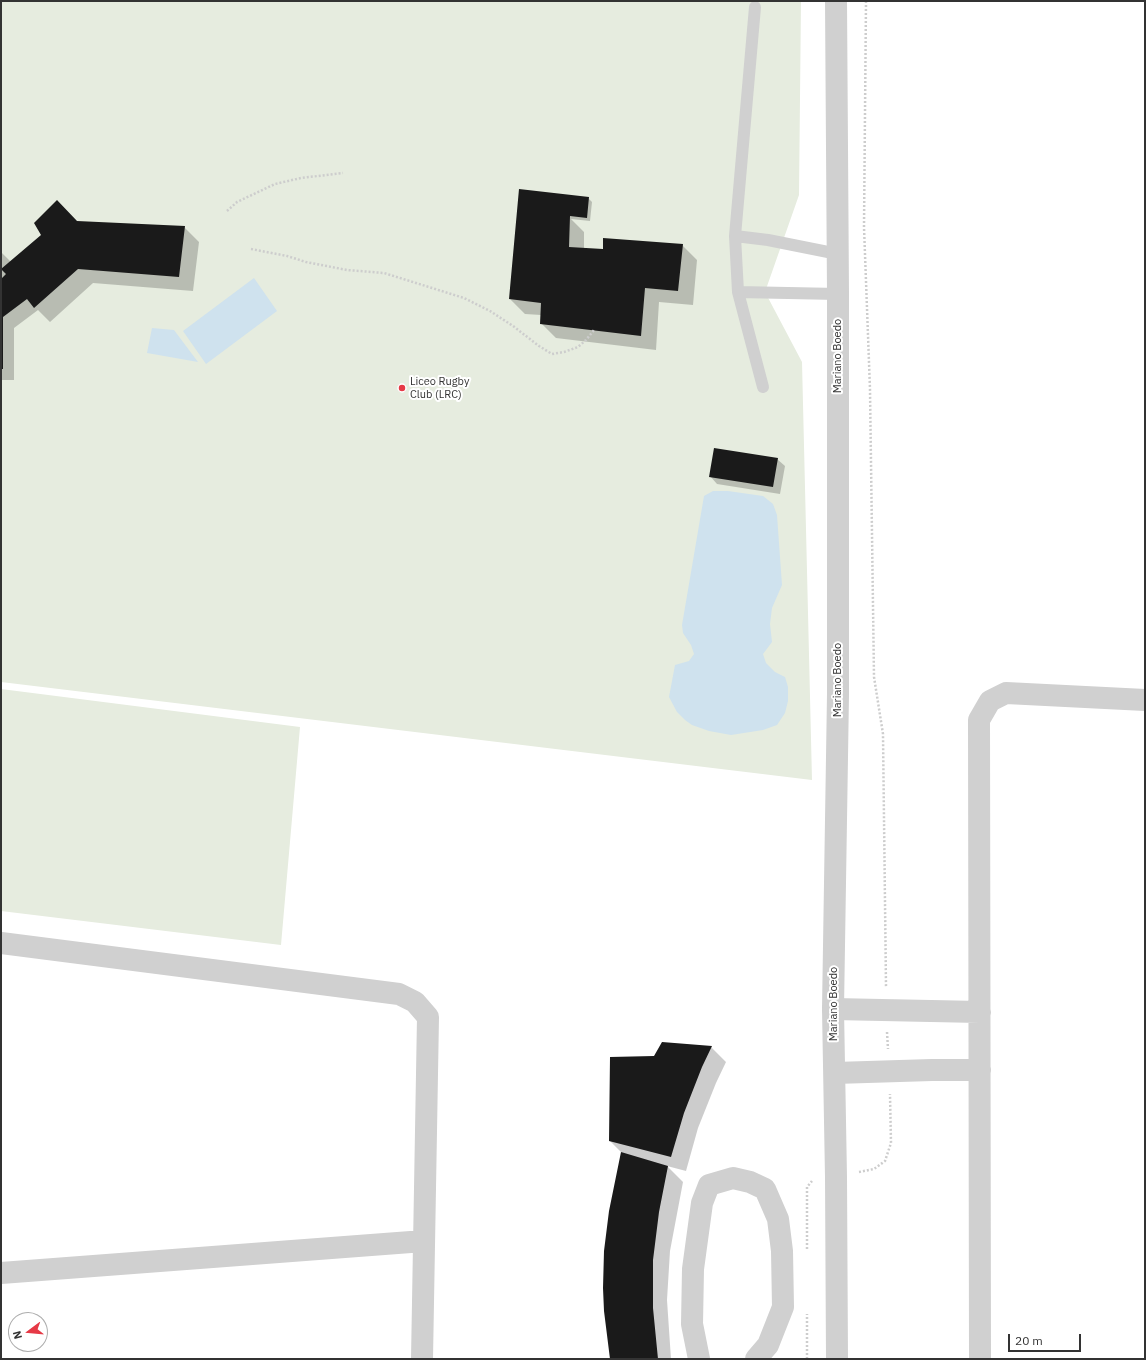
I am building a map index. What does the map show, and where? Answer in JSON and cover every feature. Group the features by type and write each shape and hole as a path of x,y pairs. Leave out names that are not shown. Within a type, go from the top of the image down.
{"street":[{"name":"Mariano Boedo","path":"836,1 838,254 838,694 833,1008 835,1073 837,1359"},
{"path":"980,1359 979,720 990,701 1006,693 1145,700"},
{"path":"1,943 400,994 415,1002 428,1017 422,1359"},
{"path":"833,1008 980,1012"},
{"path":"835,1073 980,1070"},
{"path":"699,1359 692,1324 693,1269 702,1203 709,1185 733,1178 750,1182 765,1189 778,1219 782,1251 783,1307 768,1345 756,1359"},
{"path":"1,1273 424,1241"}],"lane":[{"path":"755,7 736,236 738,292 763,388"},
{"path":"736,236 768,240 838,254"},
{"path":"738,292 838,294"}],"path":[{"path":"807,1250 807,1187 814,1178 836,1177 874,1169 885,1160 891,1143 886,1010 883,734 874,677 870,389 864,227 866,1"},
{"path":"227,211 237,202 275,184 301,178 343,173"},
{"path":"251,250 287,256 306,262 340,268 384,273 464,298 490,311 552,354 578,347 594,330"},
{"path":"807,1312 807,1359"}],"shaded area":[{"name":"Liceo Rugby Club (LRC)","path":"1,1 801,1 799,195 765,292 802,362 812,780 1,682"},
{"path":"1,689 300,727 281,945 1,911"}],"water":[{"path":"254,278 277,311 206,364 183,331"},
{"path":"152,328 174,330 198,362 147,353"},
{"path":"713,491 728,491 763,496 773,504 777,515 782,585 772,608 770,624 772,642 763,654 766,663 775,672 785,677 788,687 788,701 785,713 777,725 763,730 731,735 709,731 692,725 677,712 669,697 675,665 689,661 694,654 691,645 683,633 682,625 704,496"}],"building":[{"path":"519,189 589,197 587,218 570,216 569,247 603,249 603,238 683,244 678,291 645,288 641,336 540,324 541,303 509,299"},
{"path":"57,200 77,221 185,226 179,277 78,269 34,308 27,299 3,317 3,369 1,369 1,279 6,274 1,269 41,235 34,223"},
{"path":"714,448 778,458 773,487 709,477"},
{"path":"662,1042 712,1046 684,1113 671,1157 609,1141 610,1057 654,1056"},
{"path":"621,1152 668,1166 659,1212 653,1260 653,1308 658,1359 610,1359 604,1311 604,1251 609,1211"}],"place":[{"name":"Liceo Rugby Club (LRC)","path":"402,388"}]}
